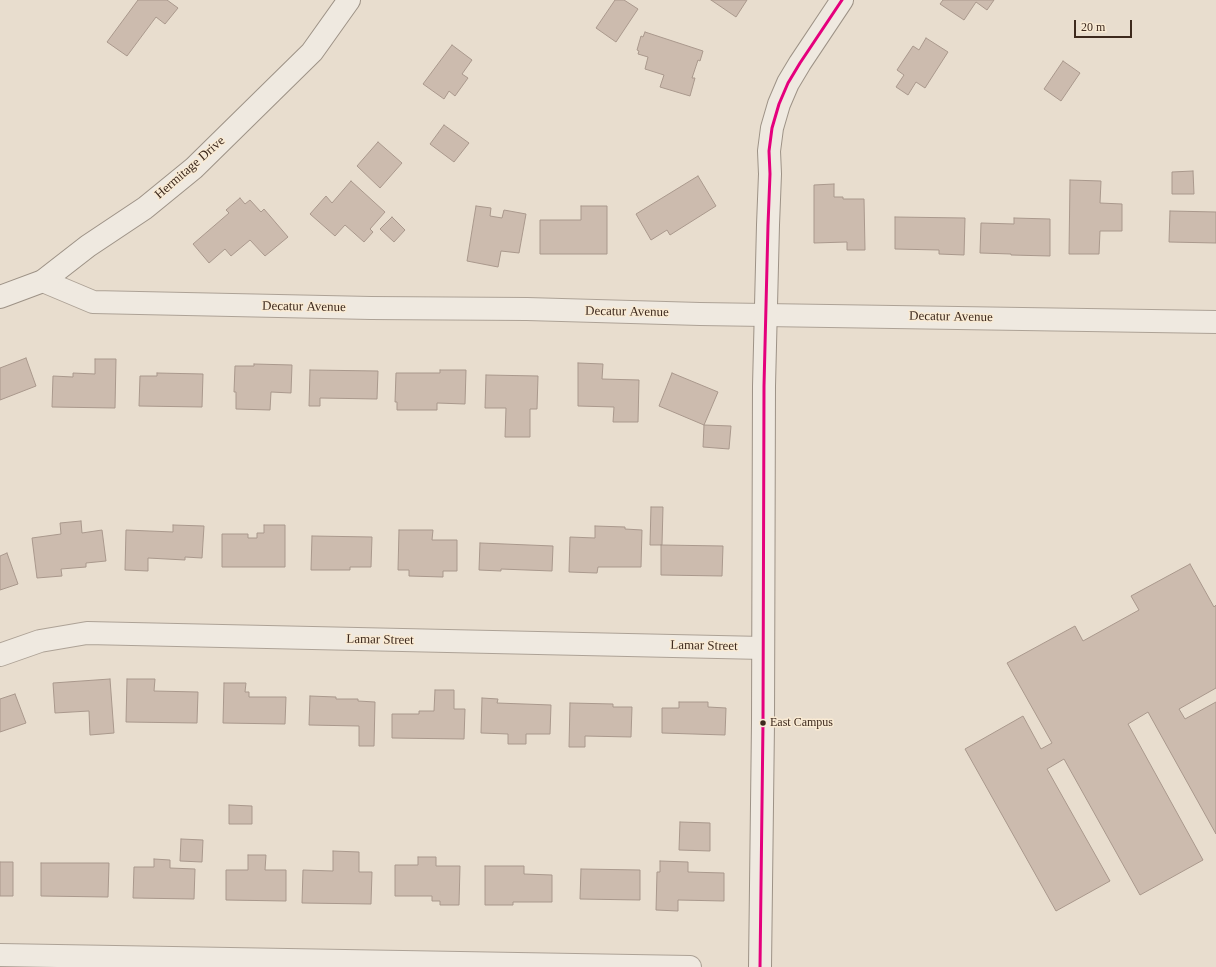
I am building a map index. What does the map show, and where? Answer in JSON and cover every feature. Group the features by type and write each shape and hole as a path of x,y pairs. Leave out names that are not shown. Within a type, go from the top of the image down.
{"street":[{"name":"Hermitage Drive","path":"0,297 43,281 88,246 145,208 194,168 312,52 349,0"},
{"path":"760,967 764,386 770,174 769,151 772,128 779,104 788,83 842,0"},
{"name":"Decatur Avenue","path":"43,281 93,302 1216,322"},
{"name":"Lamar Street","path":"0,655 40,641 87,634 763,648"},
{"path":"0,955 690,967"}],"building":[{"path":"138,0 167,0 178,8 165,24 156,17 127,56 107,42"},
{"path":"615,0 624,0 638,9 616,42 596,28"},
{"path":"711,0 747,0 736,17"},
{"path":"943,0 994,0 987,10 976,2 964,20 940,4"},
{"path":"645,32 703,51 700,61 698,60 692,78 695,78 690,96 660,87 664,75 645,69 648,57 638,54 639,51 637,50 641,36 643,37"},
{"path":"926,38 948,52 925,88 916,82 908,95 896,87 904,75 897,70 913,46 919,50"},
{"path":"452,45 472,60 462,74 468,78 455,96 449,91 444,99 423,84"},
{"path":"1063,61 1080,73 1061,101 1044,89"},
{"path":"444,125 469,143 454,162 430,144"},
{"path":"378,142 402,163 380,188 357,166"},
{"path":"1193,171 1194,194 1172,194 1172,172"},
{"path":"698,176 716,206 670,235 667,230 651,240 636,214"},
{"path":"1070,180 1101,181 1100,203 1122,204 1122,231 1100,231 1099,254 1069,254"},
{"path":"351,181 385,212 370,229 373,232 364,242 345,225 335,236 310,214 326,196 332,203"},
{"path":"834,184 834,197 843,197 843,199 864,199 865,250 847,250 847,242 814,243 814,185"},
{"path":"240,198 245,204 250,200 261,212 264,209 288,237 265,256 250,240 231,256 225,249 209,263 193,244 229,213 226,210"},
{"path":"476,206 491,208 490,216 502,218 504,210 526,214 519,253 501,251 498,267 467,261"},
{"path":"581,206 607,206 607,254 540,254 540,220 581,220"},
{"path":"1170,211 1216,212 1216,243 1169,242"},
{"path":"392,217 405,230 394,242 380,229"},
{"path":"895,217 965,218 964,255 939,254 939,250 895,249"},
{"path":"1014,218 1050,219 1050,256 980,253 981,223 1014,224"},
{"path":"26,358 36,386 0,400 0,368"},
{"path":"95,359 116,359 115,408 52,407 53,376 73,377 73,373 95,374"},
{"path":"578,363 603,364 602,379 639,380 638,422 613,422 614,407 578,406"},
{"path":"254,364 292,365 291,393 271,392 270,410 236,409 236,392 234,392 235,366 254,366"},
{"path":"310,370 378,371 377,399 320,398 320,406 309,406"},
{"path":"440,370 466,370 465,404 437,403 437,410 397,410 397,402 395,402 396,373 440,373"},
{"path":"157,373 203,374 202,407 139,406 140,376 157,376"},
{"path":"672,373 718,392 704,425 659,406"},
{"path":"486,375 538,376 537,409 530,409 530,437 505,437 506,408 485,408"},
{"path":"704,425 731,426 729,449 703,447"},
{"path":"651,507 663,507 662,545 650,545"},
{"path":"81,521 82,533 102,530 106,561 86,563 86,567 61,569 62,576 37,578 32,538 61,534 60,523"},
{"path":"173,525 204,526 202,558 185,557 185,560 148,558 148,571 125,570 126,530 173,532"},
{"path":"264,525 285,525 285,567 222,567 222,534 248,534 248,538 257,538 257,533 264,533"},
{"path":"595,526 625,527 625,529 642,530 641,567 598,567 597,573 569,572 570,537 595,538"},
{"path":"399,530 433,530 432,540 457,540 457,571 443,571 443,577 409,576 409,570 398,570"},
{"path":"312,536 372,537 371,567 350,567 350,570 311,570"},
{"path":"480,543 553,546 552,571 501,569 501,571 479,570"},
{"path":"661,545 723,546 722,576 661,575"},
{"path":"7,553 18,584 0,590 0,556"},
{"path":"1190,564 1214,607 1216,605 1216,688 1179,709 1185,719 1216,702 1216,834 1148,712 1128,724 1203,860 1140,895 1064,759 1047,769 1110,881 1056,911 965,749 1023,716 1041,749 1052,743 1007,663 1075,626 1083,641 1139,610 1131,596"},
{"path":"110,679 114,733 90,735 89,711 55,713 53,683"},
{"path":"127,679 155,679 154,691 198,692 197,723 126,722"},
{"path":"224,683 246,683 245,692 249,692 249,697 286,697 285,724 223,723"},
{"path":"435,690 454,690 454,709 465,709 464,739 392,738 392,714 419,714 419,711 434,711"},
{"path":"15,694 26,723 0,732 0,699"},
{"path":"310,696 336,697 336,699 358,699 358,701 375,702 374,746 359,746 359,726 309,725"},
{"path":"482,698 498,699 497,703 551,705 550,734 526,734 526,744 508,744 508,734 481,733"},
{"path":"679,702 708,702 708,707 726,708 725,735 662,733 662,708 679,708"},
{"path":"570,703 613,704 613,707 632,707 631,737 585,736 585,747 569,747"},
{"path":"229,805 252,806 252,824 229,824"},
{"path":"680,822 710,823 710,851 679,850"},
{"path":"181,839 203,840 202,862 180,861"},
{"path":"333,851 359,852 359,872 372,872 371,904 302,903 303,870 333,871"},
{"path":"248,855 266,855 265,870 286,870 286,901 226,900 226,870 248,870"},
{"path":"418,857 436,857 436,866 460,866 459,905 440,905 440,901 432,901 432,896 395,896 395,865 418,865"},
{"path":"154,859 170,860 170,868 195,869 194,899 133,898 134,867 154,867"},
{"path":"660,861 688,862 688,872 724,873 724,901 678,900 678,911 656,910 657,872 660,872"},
{"path":"0,862 13,862 13,896 0,896"},
{"path":"41,863 109,863 108,897 41,896"},
{"path":"485,866 524,866 524,874 552,875 552,902 513,902 513,905 485,905"},
{"path":"581,869 640,870 640,900 580,899"}],"transit line":[{"path":"760,967 763,723 764,386 770,174 769,151 772,128 779,104 788,83 842,0"}],"place":[{"name":"East Campus","path":"763,723"}]}
